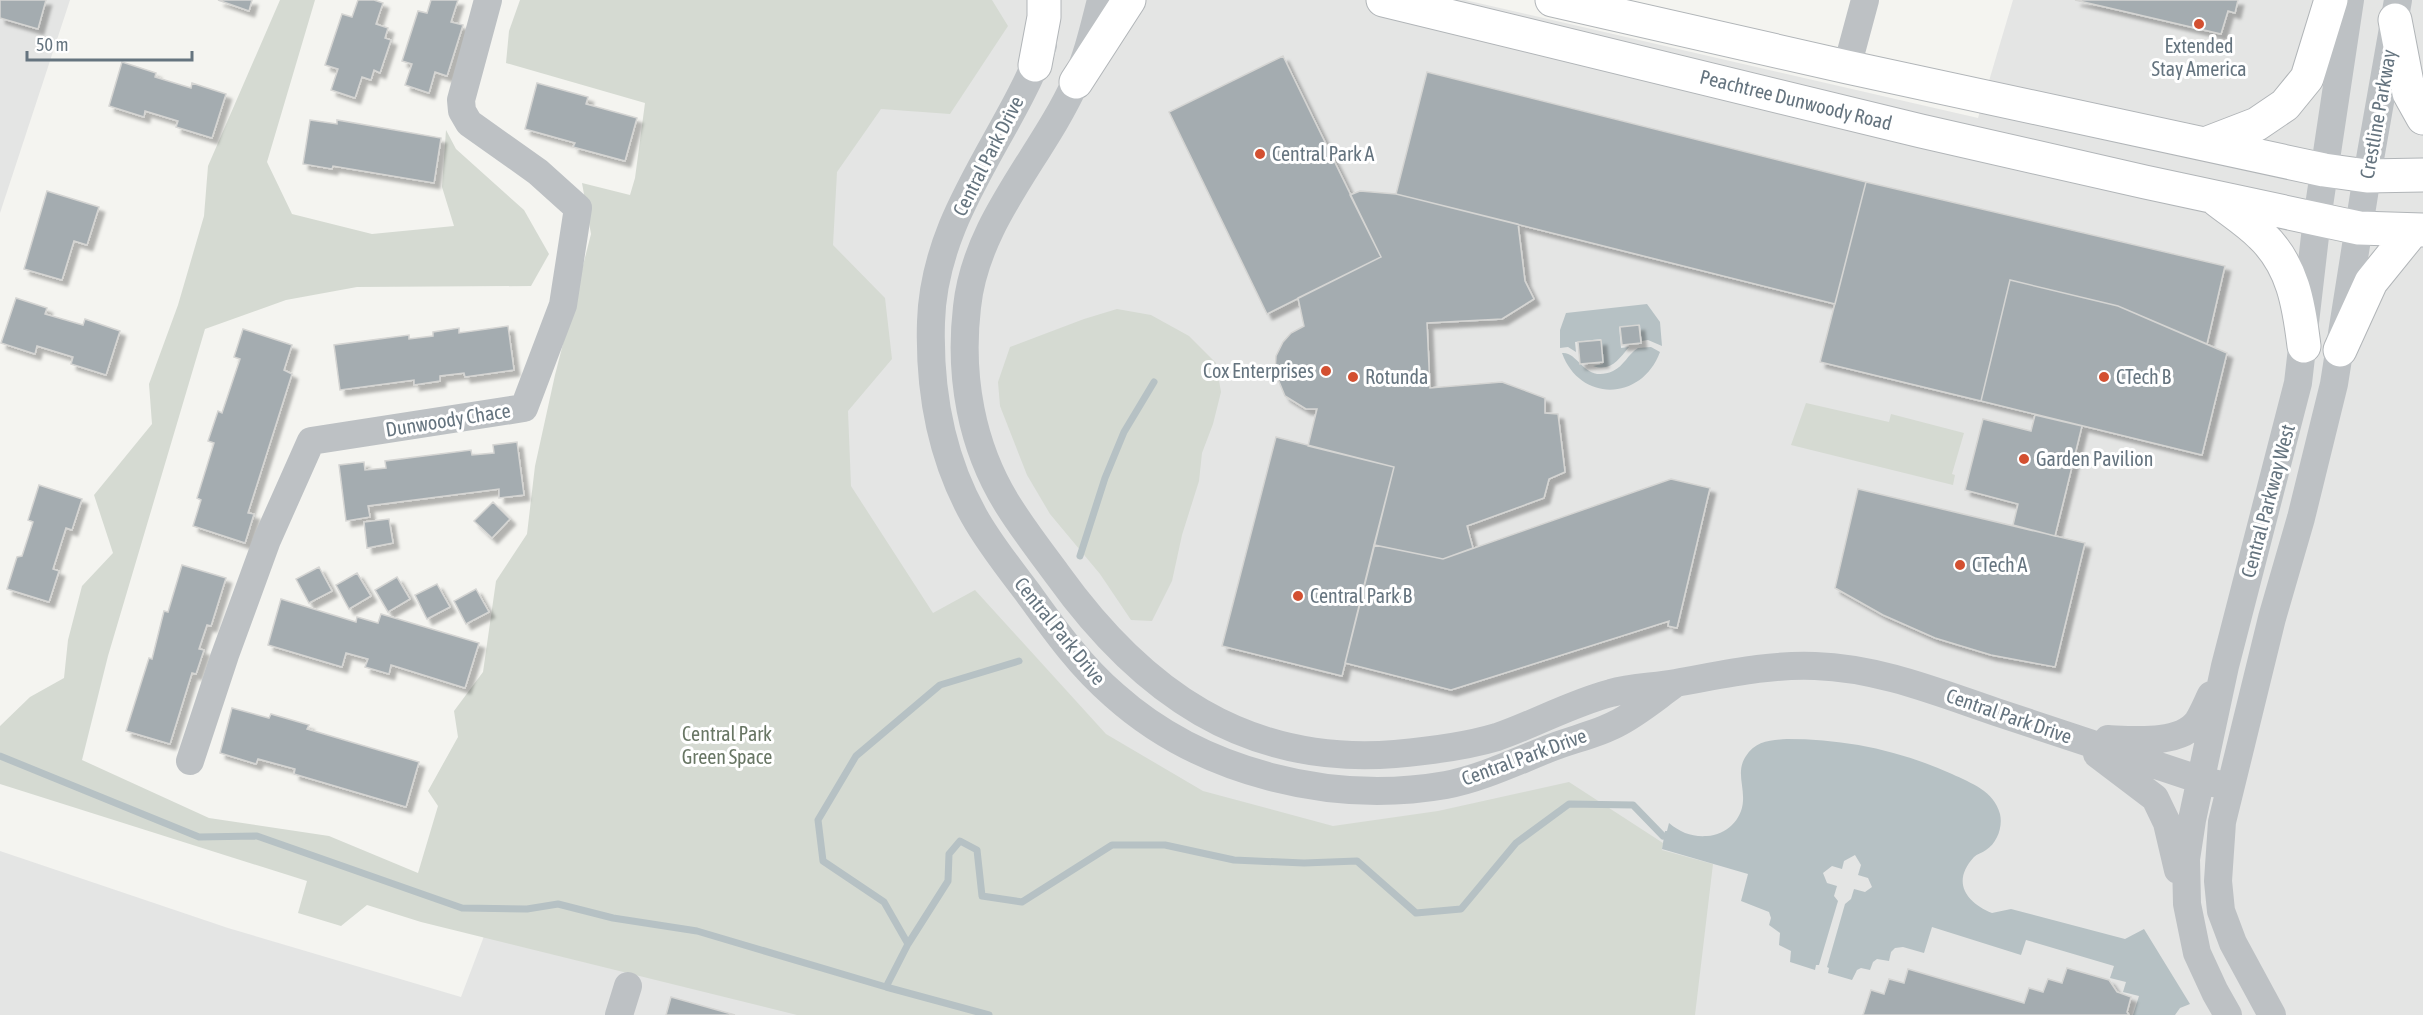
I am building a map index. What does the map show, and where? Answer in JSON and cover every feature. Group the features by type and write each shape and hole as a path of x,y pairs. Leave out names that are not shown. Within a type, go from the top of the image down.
{"main road":[{"path":"1035,65 1044,17 1044,0"},
{"path":"1076,82 1129,0"},
{"name":"Peachtree Dunwoody Road","path":"1383,0 1921,131 2359,228 2418,230"},
{"name":"Peachtree Dunwoody Road","path":"1552,0 1847,68 2324,170 2367,176 2423,175"},
{"path":"2205,144 2257,124 2284,105 2307,78 2331,0"},
{"path":"2397,10 2409,93 2423,118"},
{"path":"2210,195 2262,235 2286,265 2299,304 2304,346"},
{"path":"2340,350 2371,282 2418,230"}],"street":[{"name":"Dunwoody Chace","path":"190,760 267,540 311,441 524,408 563,305 578,208 538,172 469,123 462,111 461,100 488,0"},
{"name":"Central Park Drive","path":"1058,0 1035,65 974,178 953,223 939,269 931,319 932,377 941,432 955,475 974,516 999,554 1079,661 1114,696 1142,717 1174,737 1247,770 1296,783 1367,791 1449,784 1485,773 1616,724 1677,683"},
{"name":"Central Park Drive","path":"1101,0 1091,43 1076,82 1049,132 1002,206 974,269 967,304 963,354 968,402 983,455 1006,503 1096,625 1140,669 1185,705 1222,725 1258,738 1316,751 1366,755 1417,752 1496,737 1610,693 1775,667 1845,668 1907,681 2201,780 2230,787"},
{"path":"1847,68 1865,0"},
{"path":"2317,219 2350,0"},
{"name":"Crestline Parkway","path":"2359,228 2397,10"},
{"name":"Central Parkway West","path":"2187,904 2186,859 2225,666 2291,416 2304,346 2317,219"},
{"name":"Central Parkway West","path":"2272,1015 2233,943 2221,911 2218,854 2230,787 2272,618 2327,417 2359,228"},
{"path":"2254,557 2287,567"},
{"path":"2073,737 2149,741 2178,735 2197,722 2225,666"},
{"path":"2073,737 2155,798 2168,823 2197,953 2228,1015"},
{"path":"619,1015 628,986"}],"shaded area":[{"path":"0,0 70,0 0,213"},
{"path":"838,0 1465,0 1978,118 2013,0 2423,0 2423,1015 0,1015 0,851 228,928 461,997"},
{"path":"1647,304 1660,322 1662,346 1648,340 1642,341 1640,325 1619,327 1621,348 1629,347 1610,366 1593,366 1603,364 1601,339 1575,342 1576,352 1568,347 1560,348 1560,330 1566,313"},
{"path":"1651,347 1660,352 1651,368 1640,380 1626,387 1611,390 1596,388 1582,381 1571,369 1562,353 1573,357 1589,370 1603,374 1617,369 1638,348"},
{"path":"1787,739 1829,741 1892,752 1932,766 1981,789 1993,799 1997,806 2001,824 1993,843 1974,857 1963,875 1963,883 1969,897 1992,913 2011,909 2125,939 2144,929 2190,1004 2180,1008 2175,1015 2133,1015 2139,996 2123,992 2126,982 2110,978 2114,966 2026,940 2021,955 1932,927 1924,953 1903,947 1895,948 1891,952 1889,961 1877,959 1870,970 1861,968 1857,970 1852,980 1828,973 1829,968 1827,967 1845,904 1851,899 1854,889 1865,892 1872,887 1868,878 1858,875 1861,865 1855,855 1844,861 1842,869 1832,866 1823,873 1827,883 1837,886 1834,896 1838,901 1819,965 1816,965 1815,970 1790,962 1791,951 1779,945 1780,933 1769,925 1771,918 1769,912 1741,901 1748,874 1662,849 1669,823 1687,834 1702,836 1720,833 1732,825 1742,808 1741,767 1746,756 1759,744"}],"green space":[{"name":"Central Park Green Space","path":"280,0 315,0 267,162 292,214 372,234 454,226 442,187 446,130 456,149 524,210 549,254 531,286 357,287 286,300 205,329 108,656 82,760 209,818 329,836 418,873 438,806 428,791 458,737 454,711 483,672 496,581 527,534 535,466 555,375 591,234 582,183 630,195 635,178 645,103 506,63 509,31 520,0 992,0 1008,26 950,114 881,109 837,172 833,245 885,298 892,359 848,411 851,486 933,613 975,590 1106,734 1203,791 1333,826 1438,811 1569,782 1663,843 1662,850 1713,864 1695,1015 797,1015 421,922 367,905 341,926 298,913 307,881 0,784 0,726 30,697 64,678 68,640 82,586 113,553 94,495 152,424 149,384 178,305 204,216 208,166"},
{"path":"1117,309 1151,315 1189,336 1216,363 1221,392 1213,424 1202,453 1199,481 1182,535 1172,581 1152,621 1131,620 1100,574 1050,514 1027,475 1000,406 998,382 1010,347"},
{"path":"1806,403 1889,422 1891,414 1964,433 1952,474 1955,475 1953,485 1791,445"}],"building":[{"path":"0,0 46,0 38,29 0,18"},
{"path":"218,0 252,0 249,11"},
{"path":"358,0 374,0 383,3 376,24 388,28 385,38 391,40 380,73 374,70 371,80 362,77 355,98 331,90 338,69 325,65 342,14 352,17"},
{"path":"431,0 458,0 451,22 463,25 447,76 435,72 429,93 405,85 412,64 402,61 418,11 427,13"},
{"name":"Extended Stay America","path":"2075,0 2238,0 2235,13 2228,11 2221,34"},
{"name":"Central Park A","path":"1283,56 1381,257 1267,314 1169,112"},
{"path":"122,62 156,73 155,77 191,88 192,83 226,94 212,138 176,127 178,121 145,111 144,117 109,106"},
{"path":"1427,72 1866,182 1835,304 1396,194"},
{"path":"537,83 588,97 586,104 637,118 625,161 573,147 575,143 525,129"},
{"path":"310,120 337,124 337,120 441,138 434,183 333,166 332,169 303,164"},
{"path":"1866,182 2225,266 2207,344 2118,306 2010,280 1981,401 1820,362"},
{"path":"47,191 99,207 87,245 74,241 62,280 24,269"},
{"name":"Rotunda","path":"1360,191 1396,194 1518,224 1525,281 1534,299 1502,319 1427,323 1430,388 1502,382 1545,398 1545,413 1558,414 1565,472 1549,479 1544,498 1467,526 1473,548 1443,559 1374,545 1394,467 1308,446 1317,409 1306,409 1285,396 1275,372 1276,356 1283,342 1291,333 1304,326 1298,298 1381,257 1350,195"},
{"name":"CTech B","path":"2010,280 2118,306 2227,353 2202,455 1981,401"},
{"path":"16,298 47,308 45,314 83,325 85,319 120,331 106,375 71,364 73,357 37,346 35,354 1,343"},
{"path":"1639,325 1641,343 1622,345 1620,327"},
{"path":"508,326 514,370 465,377 464,373 440,376 440,381 414,385 414,380 340,390 334,345 409,335 409,339 433,336 433,332 459,328 459,333"},
{"path":"243,329 292,345 284,370 292,374 248,513 254,514 245,543 193,526 201,500 197,498 214,443 208,441 218,411 222,413 240,359 234,357"},
{"path":"1601,340 1603,362 1580,364 1578,342"},
{"name":"Garden Pavilion","path":"2035,415 2082,426 2055,536 2013,525 2018,504 1965,490 1983,419 2031,431"},
{"name":"Central Park B","path":"1276,437 1394,467 1342,676 1222,646"},
{"path":"517,442 524,495 499,498 499,489 368,506 370,517 346,521 339,465 364,462 365,470 386,468 385,461 471,450 472,455 494,453 493,445"},
{"path":"1671,479 1710,488 1677,628 1668,626 1669,621 1451,690 1345,663 1374,545 1443,559"},
{"path":"39,485 82,499 72,530 66,528 53,569 59,571 49,602 7,589 17,557 22,556 33,522 28,520"},
{"name":"CTech A","path":"1858,489 2085,543 2055,667 1991,655 1935,638 1883,615 1835,588"},
{"path":"493,502 510,519 492,538 474,521"},
{"path":"389,519 393,543 367,548 364,522"},
{"path":"182,565 226,578 211,626 207,625 199,649 204,650 196,674 192,673 170,744 126,731 149,658 152,659 164,611 168,612"},
{"path":"319,567 332,591 309,603 296,579"},
{"path":"357,573 371,596 349,609 336,585"},
{"path":"397,577 410,599 388,612 375,590"},
{"path":"437,584 450,607 427,619 415,595"},
{"path":"476,589 489,612 466,624 454,601"},
{"path":"281,599 356,622 357,617 378,623 381,614 479,643 465,688 391,665 389,674 365,667 368,659 346,653 342,667 268,645"},
{"path":"232,708 269,718 271,714 309,725 307,729 419,762 406,807 294,774 295,769 258,759 256,764 220,753"},
{"path":"2067,968 2109,980 2117,992 2131,997 2127,1012 2129,1015 1863,1015 1871,990 1884,994 1889,979 1904,983 1908,969 2024,1003 2029,988 2043,992 2048,979 2062,983"},
{"path":"671,997 735,1015 666,1015"}],"waterway":[{"path":"1080,556 1105,478 1124,432 1154,382"},
{"path":"886,987 908,944 884,902 823,861 818,820 856,756 940,685 1019,661"},
{"path":"0,756 199,837 257,836 462,908 527,909 558,904 613,918 697,931 989,1015"},
{"path":"908,944 948,881 949,854 960,841 977,850 982,896 1022,902 1112,845 1165,845 1234,860 1304,863 1357,861 1416,913 1461,909 1516,843 1569,804 1633,805 1663,836"}],"place":[{"name":"Extended Stay America","path":"2199,24"},
{"name":"Central Park A","path":"1260,154"},
{"name":"Cox Enterprises","path":"1326,371"},
{"name":"Rotunda","path":"1353,377"},
{"name":"CTech B","path":"2104,377"},
{"name":"Garden Pavilion","path":"2024,459"},
{"name":"CTech A","path":"1960,565"},
{"name":"Central Park B","path":"1298,596"}]}
